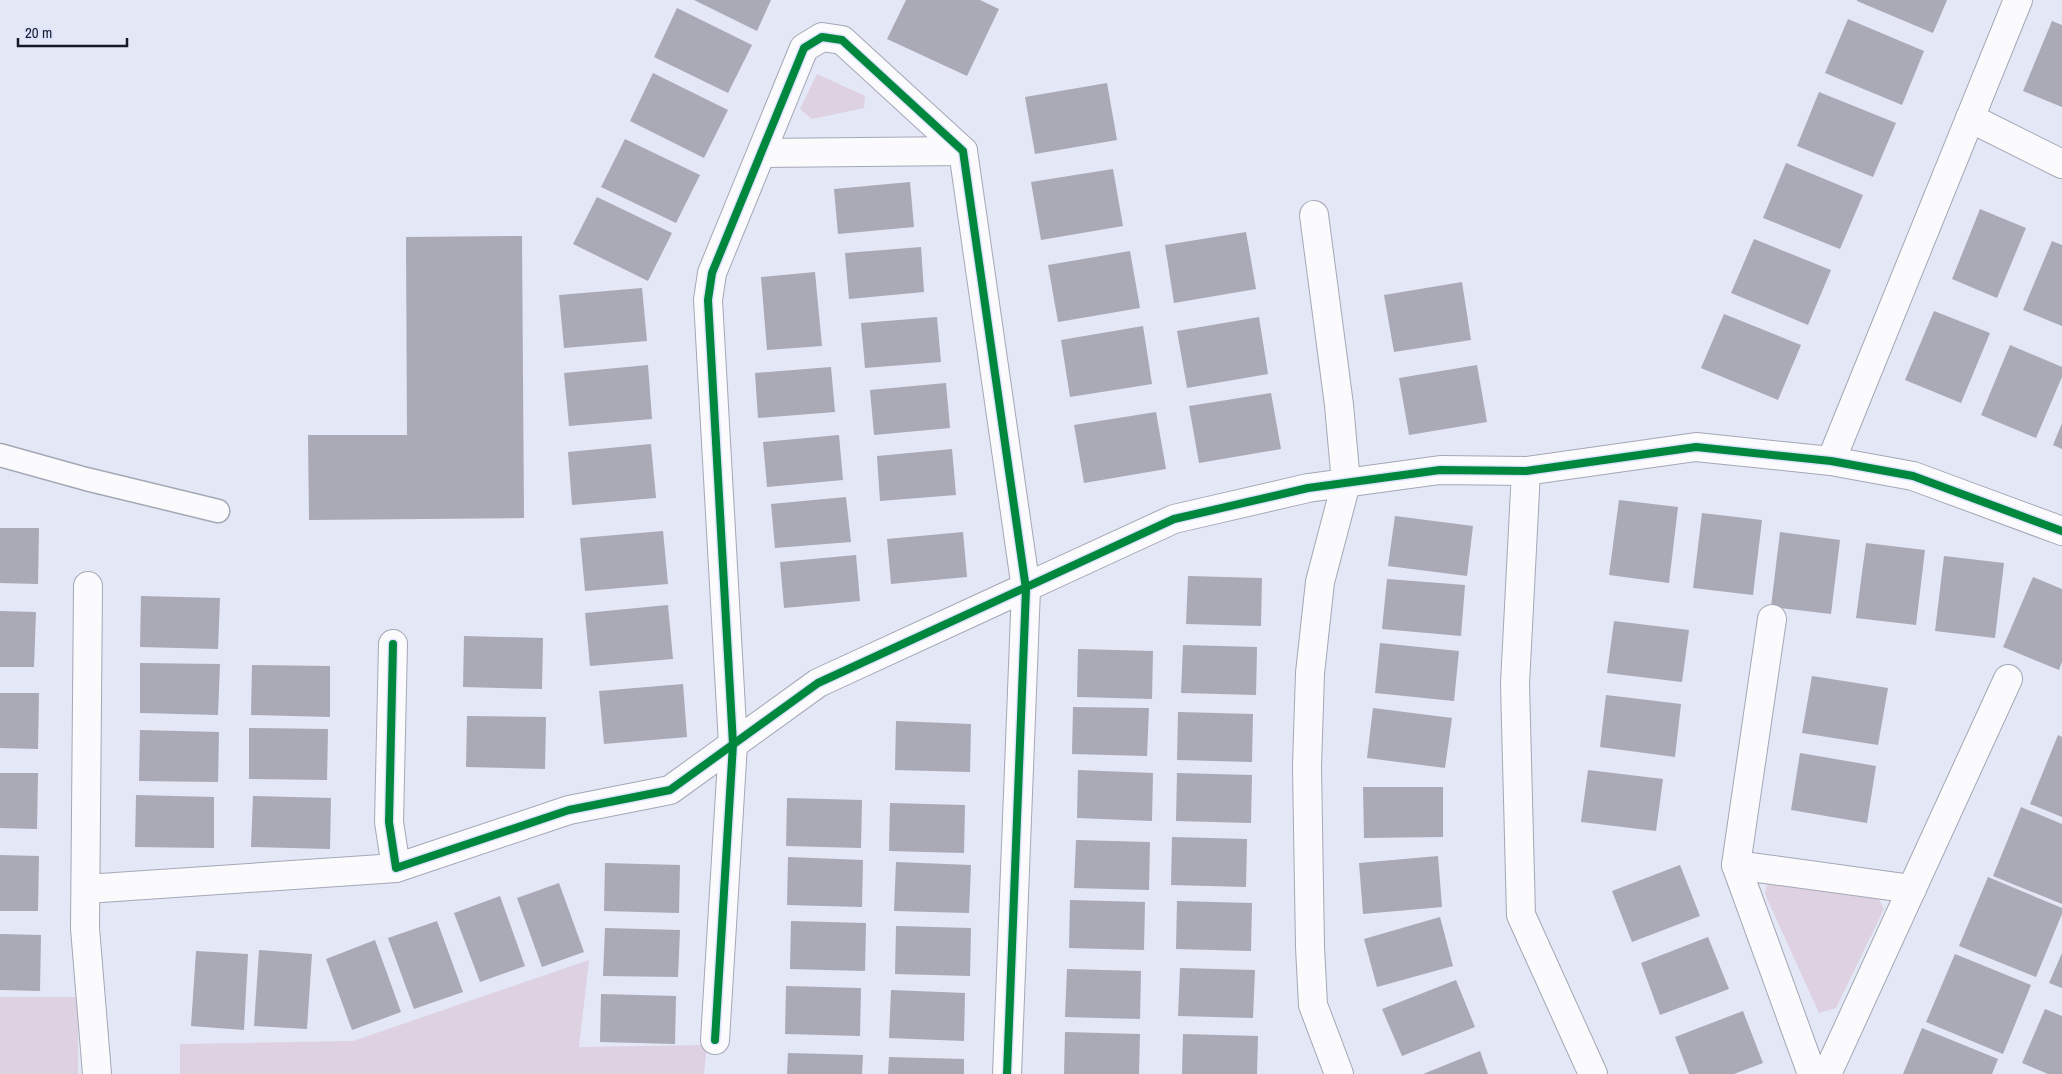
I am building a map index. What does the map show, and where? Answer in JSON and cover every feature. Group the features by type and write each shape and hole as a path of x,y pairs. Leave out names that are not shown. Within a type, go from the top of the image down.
{"street":[{"path":"1831,461 2018,0"},
{"path":"715,1040 733,744 708,300 712,273 804,48 822,37 842,40 963,151 1026,589 1007,1074"},
{"path":"1970,118 2062,164"},
{"path":"762,153 963,151"},
{"path":"1314,215 1339,405 1346,483 1320,582 1310,673 1307,766 1313,1005 1339,1074"},
{"path":"86,889 396,868 569,810 670,790 818,683 1026,589 1174,519 1308,488 1440,470 1526,471 1696,447 1831,461 1913,476 2062,531"},
{"path":"1526,471 1514,684 1522,915 1593,1074"},
{"path":"88,586 85,928 97,1074"},
{"path":"1772,619 1736,865 1812,1074"},
{"path":"393,644 389,822 396,868"},
{"path":"1827,1074 2008,679"},
{"path":"1736,865 1912,890"}],"lane":[{"path":"0,455 218,511"}],"shaded area":[{"path":"817,74 865,96 864,108 812,119 800,109"},
{"path":"1768,878 1878,897 1884,909 1836,1008 1819,1013 1765,894"},
{"path":"589,960 579,1047 707,1045 704,1074 180,1074 180,1044 353,1041"},
{"path":"0,997 78,997 78,1074 0,1074"}],"building":[{"path":"694,0 771,0 757,31"},
{"path":"906,0 980,0 999,9 967,76 887,39"},
{"path":"1857,0 1947,0 1933,33"},
{"path":"677,8 752,45 728,93 654,57"},
{"path":"1848,19 1924,51 1902,105 1825,73"},
{"path":"2052,21 2062,25 2062,107 2023,91"},
{"path":"653,73 728,110 704,158 630,121"},
{"path":"1107,83 1117,140 1035,154 1025,97"},
{"path":"1819,92 1896,123 1873,177 1797,146"},
{"path":"625,139 700,175 676,223 601,187"},
{"path":"1786,163 1863,195 1840,249 1763,218"},
{"path":"1113,169 1123,226 1041,240 1031,182"},
{"path":"910,182 914,227 838,234 834,189"},
{"path":"597,197 672,233 648,281 573,244"},
{"path":"1980,209 2026,228 1997,298 1952,279"},
{"path":"1246,232 1256,289 1174,303 1165,245"},
{"path":"522,236 524,518 309,520 308,435 407,435 406,237"},
{"path":"1754,239 1831,270 1808,325 1731,293"},
{"path":"2052,241 2062,245 2062,326 2023,310"},
{"path":"921,247 924,292 849,299 845,253"},
{"path":"1130,251 1140,308 1058,322 1048,265"},
{"path":"815,272 822,346 767,350 761,277"},
{"path":"1462,282 1471,340 1394,352 1384,295"},
{"path":"642,288 647,341 564,348 559,295"},
{"path":"1934,311 1990,333 1961,403 1905,380"},
{"path":"1724,314 1801,345 1778,400 1701,368"},
{"path":"937,317 941,362 865,368 861,323"},
{"path":"1259,317 1268,374 1187,388 1177,331"},
{"path":"1143,326 1152,384 1070,397 1061,340"},
{"path":"2010,345 2062,367 2062,377 2036,438 1981,415"},
{"path":"648,365 652,419 569,426 564,373"},
{"path":"1477,365 1487,422 1409,435 1399,378"},
{"path":"831,367 835,412 758,418 755,373"},
{"path":"946,383 950,428 874,435 870,390"},
{"path":"1271,393 1281,449 1199,463 1189,406"},
{"path":"1156,412 1166,469 1084,483 1074,425"},
{"path":"2062,423 2062,449 2053,445"},
{"path":"839,435 843,480 767,487 763,442"},
{"path":"651,444 656,498 572,505 568,452"},
{"path":"952,449 956,495 880,501 877,456"},
{"path":"846,497 851,542 775,548 771,504"},
{"path":"1619,500 1678,507 1669,583 1609,575"},
{"path":"1702,513 1762,520 1753,595 1693,588"},
{"path":"1395,516 1473,526 1467,576 1388,566"},
{"path":"0,528 39,528 38,584 0,583"},
{"path":"663,531 668,584 585,591 580,538"},
{"path":"963,532 967,577 891,584 887,539"},
{"path":"1780,532 1840,540 1831,614 1771,607"},
{"path":"1866,543 1925,550 1916,625 1856,618"},
{"path":"856,555 860,601 784,608 780,562"},
{"path":"1944,556 2004,563 1995,638 1935,631"},
{"path":"1188,576 1262,578 1261,626 1186,624"},
{"path":"2033,577 2062,589 2062,662 2059,670 2003,647"},
{"path":"1387,579 1465,585 1461,636 1382,629"},
{"path":"141,596 220,598 218,649 140,647"},
{"path":"668,605 673,659 590,666 585,613"},
{"path":"0,611 36,612 34,667 0,667"},
{"path":"1614,621 1689,630 1682,682 1607,673"},
{"path":"464,636 543,638 542,689 463,687"},
{"path":"1380,643 1459,651 1454,701 1375,693"},
{"path":"1183,645 1257,647 1256,695 1181,693"},
{"path":"1078,649 1153,651 1152,699 1077,697"},
{"path":"140,663 220,664 218,715 140,713"},
{"path":"252,665 330,666 330,717 251,715"},
{"path":"1812,676 1888,688 1878,745 1802,733"},
{"path":"683,684 687,737 604,744 599,691"},
{"path":"0,693 39,693 38,749 0,748"},
{"path":"1606,695 1681,704 1675,757 1600,747"},
{"path":"1073,707 1149,708 1147,756 1072,754"},
{"path":"1373,708 1452,718 1445,768 1367,758"},
{"path":"1178,712 1253,714 1252,762 1177,760"},
{"path":"467,716 546,717 545,769 466,767"},
{"path":"896,721 971,724 970,772 895,770"},
{"path":"249,728 328,729 327,780 249,779"},
{"path":"140,730 219,732 218,782 139,781"},
{"path":"2058,735 2062,737 2062,817 2030,804"},
{"path":"1800,753 1876,766 1867,823 1791,810"},
{"path":"1078,770 1153,773 1152,821 1077,818"},
{"path":"1588,770 1663,779 1656,831 1581,822"},
{"path":"0,773 38,773 37,829 0,828"},
{"path":"1177,773 1252,775 1251,823 1176,821"},
{"path":"1363,787 1443,787 1443,837 1364,838"},
{"path":"136,795 214,797 214,848 135,847"},
{"path":"253,796 331,798 330,849 251,847"},
{"path":"787,798 862,800 861,848 786,846"},
{"path":"890,803 965,805 964,853 889,851"},
{"path":"2021,807 2062,824 2062,904 1993,876"},
{"path":"1172,837 1247,839 1246,887 1171,885"},
{"path":"1076,840 1150,842 1149,890 1074,888"},
{"path":"0,855 39,856 38,911 0,911"},
{"path":"1438,856 1442,907 1363,914 1359,863"},
{"path":"788,857 863,860 862,907 787,905"},
{"path":"896,862 971,865 969,913 894,911"},
{"path":"605,863 680,865 679,913 604,911"},
{"path":"1680,865 1700,916 1632,942 1612,891"},
{"path":"1988,877 2062,908 2062,914 2036,977 1959,946"},
{"path":"559,883 584,952 542,967 517,898"},
{"path":"500,896 525,966 480,982 454,913"},
{"path":"1070,900 1145,902 1144,950 1069,948"},
{"path":"1177,901 1252,903 1251,951 1176,949"},
{"path":"1440,917 1453,966 1377,987 1364,939"},
{"path":"437,921 463,992 414,1009 388,938"},
{"path":"791,921 866,923 865,971 790,969"},
{"path":"896,926 971,928 970,976 895,974"},
{"path":"605,928 680,930 678,977 603,976"},
{"path":"0,934 41,935 40,991 0,990"},
{"path":"1708,937 1729,989 1660,1015 1641,963"},
{"path":"375,940 401,1012 352,1030 326,959"},
{"path":"259,950 312,954 307,1029 254,1026"},
{"path":"196,951 248,954 244,1030 191,1026"},
{"path":"2062,953 2062,988 2049,983"},
{"path":"1955,954 2031,985 2003,1054 1926,1022"},
{"path":"1180,968 1255,970 1253,1018 1178,1016"},
{"path":"1067,969 1141,971 1140,1019 1065,1017"},
{"path":"1456,980 1475,1027 1402,1056 1382,1009"},
{"path":"786,986 861,988 860,1036 785,1034"},
{"path":"891,990 965,993 964,1041 889,1038"},
{"path":"601,994 676,996 675,1044 600,1042"},
{"path":"2045,1009 2062,1016 2062,1074 2048,1074 2022,1063"},
{"path":"1743,1011 1763,1063 1734,1074 1689,1074 1675,1037"},
{"path":"1922,1028 1998,1059 1992,1074 1903,1074"},
{"path":"1065,1032 1140,1034 1139,1074 1064,1074"},
{"path":"1183,1034 1258,1036 1257,1074 1182,1074"},
{"path":"1480,1051 1488,1074 1423,1074"},
{"path":"788,1053 863,1055 862,1074 787,1074"},
{"path":"889,1057 964,1059 964,1074 888,1074"}],"cycle path":[{"path":"715,1040 733,744 708,300 712,273 804,48 822,37 842,40 963,151 1026,589 1007,1074"},
{"path":"393,644 389,822 396,868 569,810 670,790 818,683 1174,519 1308,488 1440,470 1526,471 1696,447 1831,461 1913,476 2062,531"}]}
